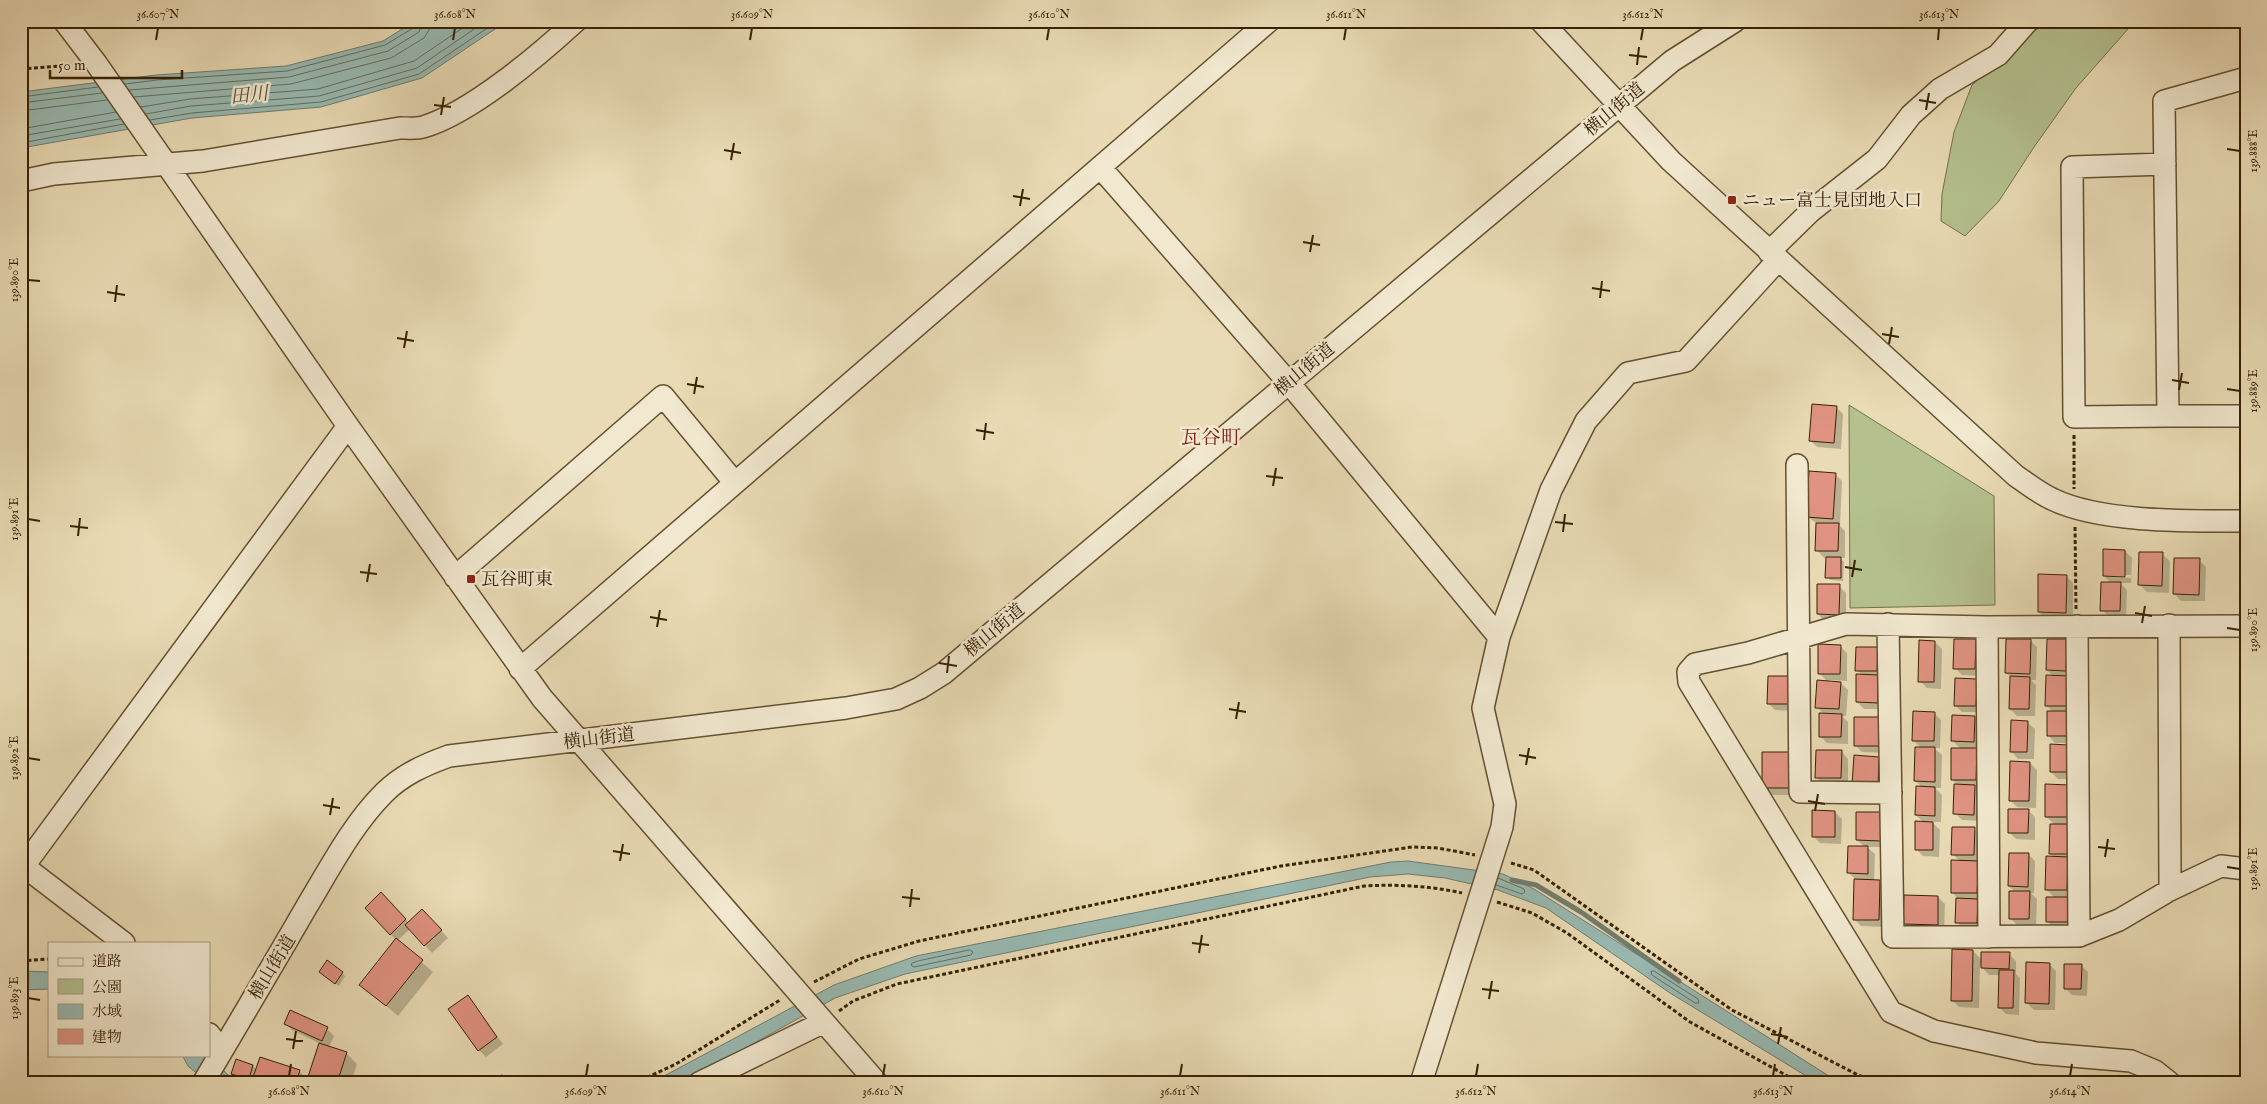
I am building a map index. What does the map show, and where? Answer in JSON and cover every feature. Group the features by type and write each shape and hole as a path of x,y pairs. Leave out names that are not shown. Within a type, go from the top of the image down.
{"street":[{"path":"64,21 96,63 348,426 520,669 559,719 580,740 877,1083"},
{"path":"21,181 54,174 164,161 203,161 400,128 422,127 454,113 497,85 546,49 576,21"},
{"path":"520,669 1269,21"},
{"path":"1541,21 1671,160 1773,256 2016,476 2052,499 2074,508 2133,518 2246,521"},
{"name":"横山街道","path":"203,1083 338,854 383,794 404,776 424,764 449,756 846,708 896,699 920,688 944,673 1672,61 1735,21"},
{"path":"1422,1083 1502,827 1505,804 1483,708 1499,637 1551,490 1586,421 1628,373 1686,361 1811,211 1877,159 1911,115 1940,89 1998,54 2028,21"},
{"path":"2168,416 2164,101 2246,78"},
{"path":"2165,164 2072,166 2074,417 2246,416"},
{"path":"1100,166 1289,382 1499,637"},
{"path":"455,577 663,396 735,483"},
{"path":"123,942 22,867 348,426"},
{"path":"1798,465 1800,792 1891,793"},
{"path":"2170,1083 2155,1071 2131,1061 2036,1053 1934,1032 1891,1012 1688,682 1688,672 1695,664 1748,653 1846,624 1987,627 2246,626"},
{"path":"1888,624 1893,937 2079,936 2119,920 2170,890 2221,866 2246,869"},
{"path":"2169,625 2170,890"},
{"path":"2077,626 2079,936"},
{"path":"1987,627 1989,937"},
{"path":"699,1083 824,1022"},
{"path":"210,1035 222,1051"}],"path":[{"path":"21,69 96,63"},
{"path":"635,1083 676,1064 796,991 859,959 919,942 1281,866 1412,847 1438,848 1492,858 1534,870 1732,1010 1858,1075 1882,1083"},
{"path":"824,1022 853,1000 897,984 1364,886 1394,884 1433,887 1480,896 1532,913 1566,933 1690,1022 1800,1083"},
{"path":"21,961 48,959"}],"green space":[{"path":"183,21 297,21 282,25 184,25"},
{"path":"2046,21 2135,21 2076,88 1999,201 1965,236 1941,221 1942,194 1954,132 1972,85"},
{"path":"1849,405 1994,496 1995,605 1850,608"}],"water":[{"name":"田川","path":"415,21 507,21 422,78 321,107 192,118 21,148 21,92 156,75 286,66 383,41"},
{"path":"1408,861 1503,874 1534,889 1840,1083 1820,1083 1803,1074 1670,993 1546,908 1498,890 1445,878 1408,874 1370,877 905,974 835,998 683,1083 651,1083 834,985 916,956 1391,862"},
{"path":"21,971 48,972 48,989 21,990"},
{"path":"183,1056 207,1056 234,1080 241,1083 208,1083 188,1066"}],"building":[{"path":"1812,404 1837,406 1834,443 1809,441"},
{"path":"1809,471 1836,473 1833,519 1806,517"},
{"path":"1816,523 1839,523 1838,551 1815,551"},
{"path":"2103,549 2125,550 2125,577 2103,576"},
{"path":"2139,552 2163,552 2162,586 2138,585"},
{"path":"1826,557 1841,557 1841,578 1825,578"},
{"path":"2174,558 2200,558 2199,595 2173,594"},
{"path":"2038,574 2067,575 2066,613 2038,612"},
{"path":"2101,582 2121,582 2120,611 2100,611"},
{"path":"1817,584 1840,584 1839,615 1817,614"},
{"path":"1954,639 1976,639 1975,669 1953,669"},
{"path":"2006,639 2031,639 2030,674 2005,673"},
{"path":"2047,639 2067,639 2066,671 2046,670"},
{"path":"1919,640 1935,641 1934,682 1918,682"},
{"path":"1818,644 1841,645 1840,674 1818,674"},
{"path":"1856,647 1878,647 1877,671 1855,671"},
{"path":"1856,674 1878,675 1878,703 1856,702"},
{"path":"2046,675 2068,676 2067,706 2045,706"},
{"path":"1768,676 1790,676 1789,704 1767,704"},
{"path":"2010,676 2030,677 2029,709 2009,709"},
{"path":"1955,678 1977,679 1976,706 1954,706"},
{"path":"1817,680 1841,682 1839,709 1815,708"},
{"path":"1913,711 1935,712 1934,741 1912,741"},
{"path":"2047,711 2068,711 2067,736 2047,736"},
{"path":"1819,713 1842,714 1841,737 1819,737"},
{"path":"1952,715 1975,716 1974,742 1951,741"},
{"path":"1854,717 1881,717 1881,746 1854,746"},
{"path":"2011,720 2028,721 2027,752 2010,752"},
{"path":"2050,744 2068,745 2068,772 2050,772"},
{"path":"1915,747 1935,747 1935,782 1914,781"},
{"path":"1951,748 1977,748 1976,780 1951,780"},
{"path":"1816,750 1842,750 1841,778 1815,778"},
{"path":"1762,752 1790,752 1789,788 1762,788"},
{"path":"1854,755 1879,757 1878,786 1852,785"},
{"path":"2010,761 2030,762 2029,801 2009,801"},
{"path":"1954,784 1975,785 1974,815 1953,814"},
{"path":"2045,784 2069,785 2068,817 2045,817"},
{"path":"1916,786 1935,787 1935,816 1915,815"},
{"path":"2008,809 2029,809 2028,833 2008,833"},
{"path":"1812,810 1835,811 1835,837 1812,837"},
{"path":"1856,812 1881,812 1881,841 1856,840"},
{"path":"1915,821 1933,822 1933,850 1915,850"},
{"path":"2050,824 2069,824 2068,854 2049,854"},
{"path":"1952,827 1975,827 1974,855 1951,855"},
{"path":"1848,846 1868,846 1868,874 1847,873"},
{"path":"2009,853 2029,853 2028,887 2008,886"},
{"path":"2046,856 2068,857 2067,890 2045,890"},
{"path":"1951,860 1979,861 1977,893 1951,893"},
{"path":"1854,879 1880,880 1879,920 1853,920"},
{"path":"2009,891 2030,891 2029,919 2009,919"},
{"path":"381,892 406,919 390,935 365,908"},
{"path":"1904,895 1938,896 1938,925 1903,924"},
{"path":"2046,897 2071,897 2071,922 2046,922"},
{"path":"1956,898 1978,899 1977,923 1955,923"},
{"path":"422,909 442,930 424,946 405,925"},
{"path":"396,938 423,960 386,1006 359,985"},
{"path":"1952,949 1973,950 1972,1001 1951,1001"},
{"path":"1981,952 2010,952 2009,969 1981,968"},
{"path":"327,960 343,972 335,984 319,972"},
{"path":"2026,962 2050,963 2049,1004 2025,1003"},
{"path":"2064,964 2082,964 2081,989 2064,989"},
{"path":"1999,970 2014,970 2013,1008 1998,1008"},
{"path":"468,995 497,1037 478,1051 448,1009"},
{"path":"290,1010 328,1027 322,1041 284,1024"},
{"path":"319,1043 347,1052 337,1083 306,1083"},
{"path":"260,1057 300,1070 296,1083 251,1083"},
{"path":"236,1059 253,1065 249,1079 231,1074"},
{"path":"501,1075 531,1083 498,1083"}],"waterway":[{"path":"1512,880 1536,885 1581,912 1679,981"}],"place":[{"name":"ニュー富士見団地入口","path":"1732,200"},
{"name":"瓦谷町東","path":"471,579"}],"district":[{"name":"瓦谷町","path":"1211,437"}]}
